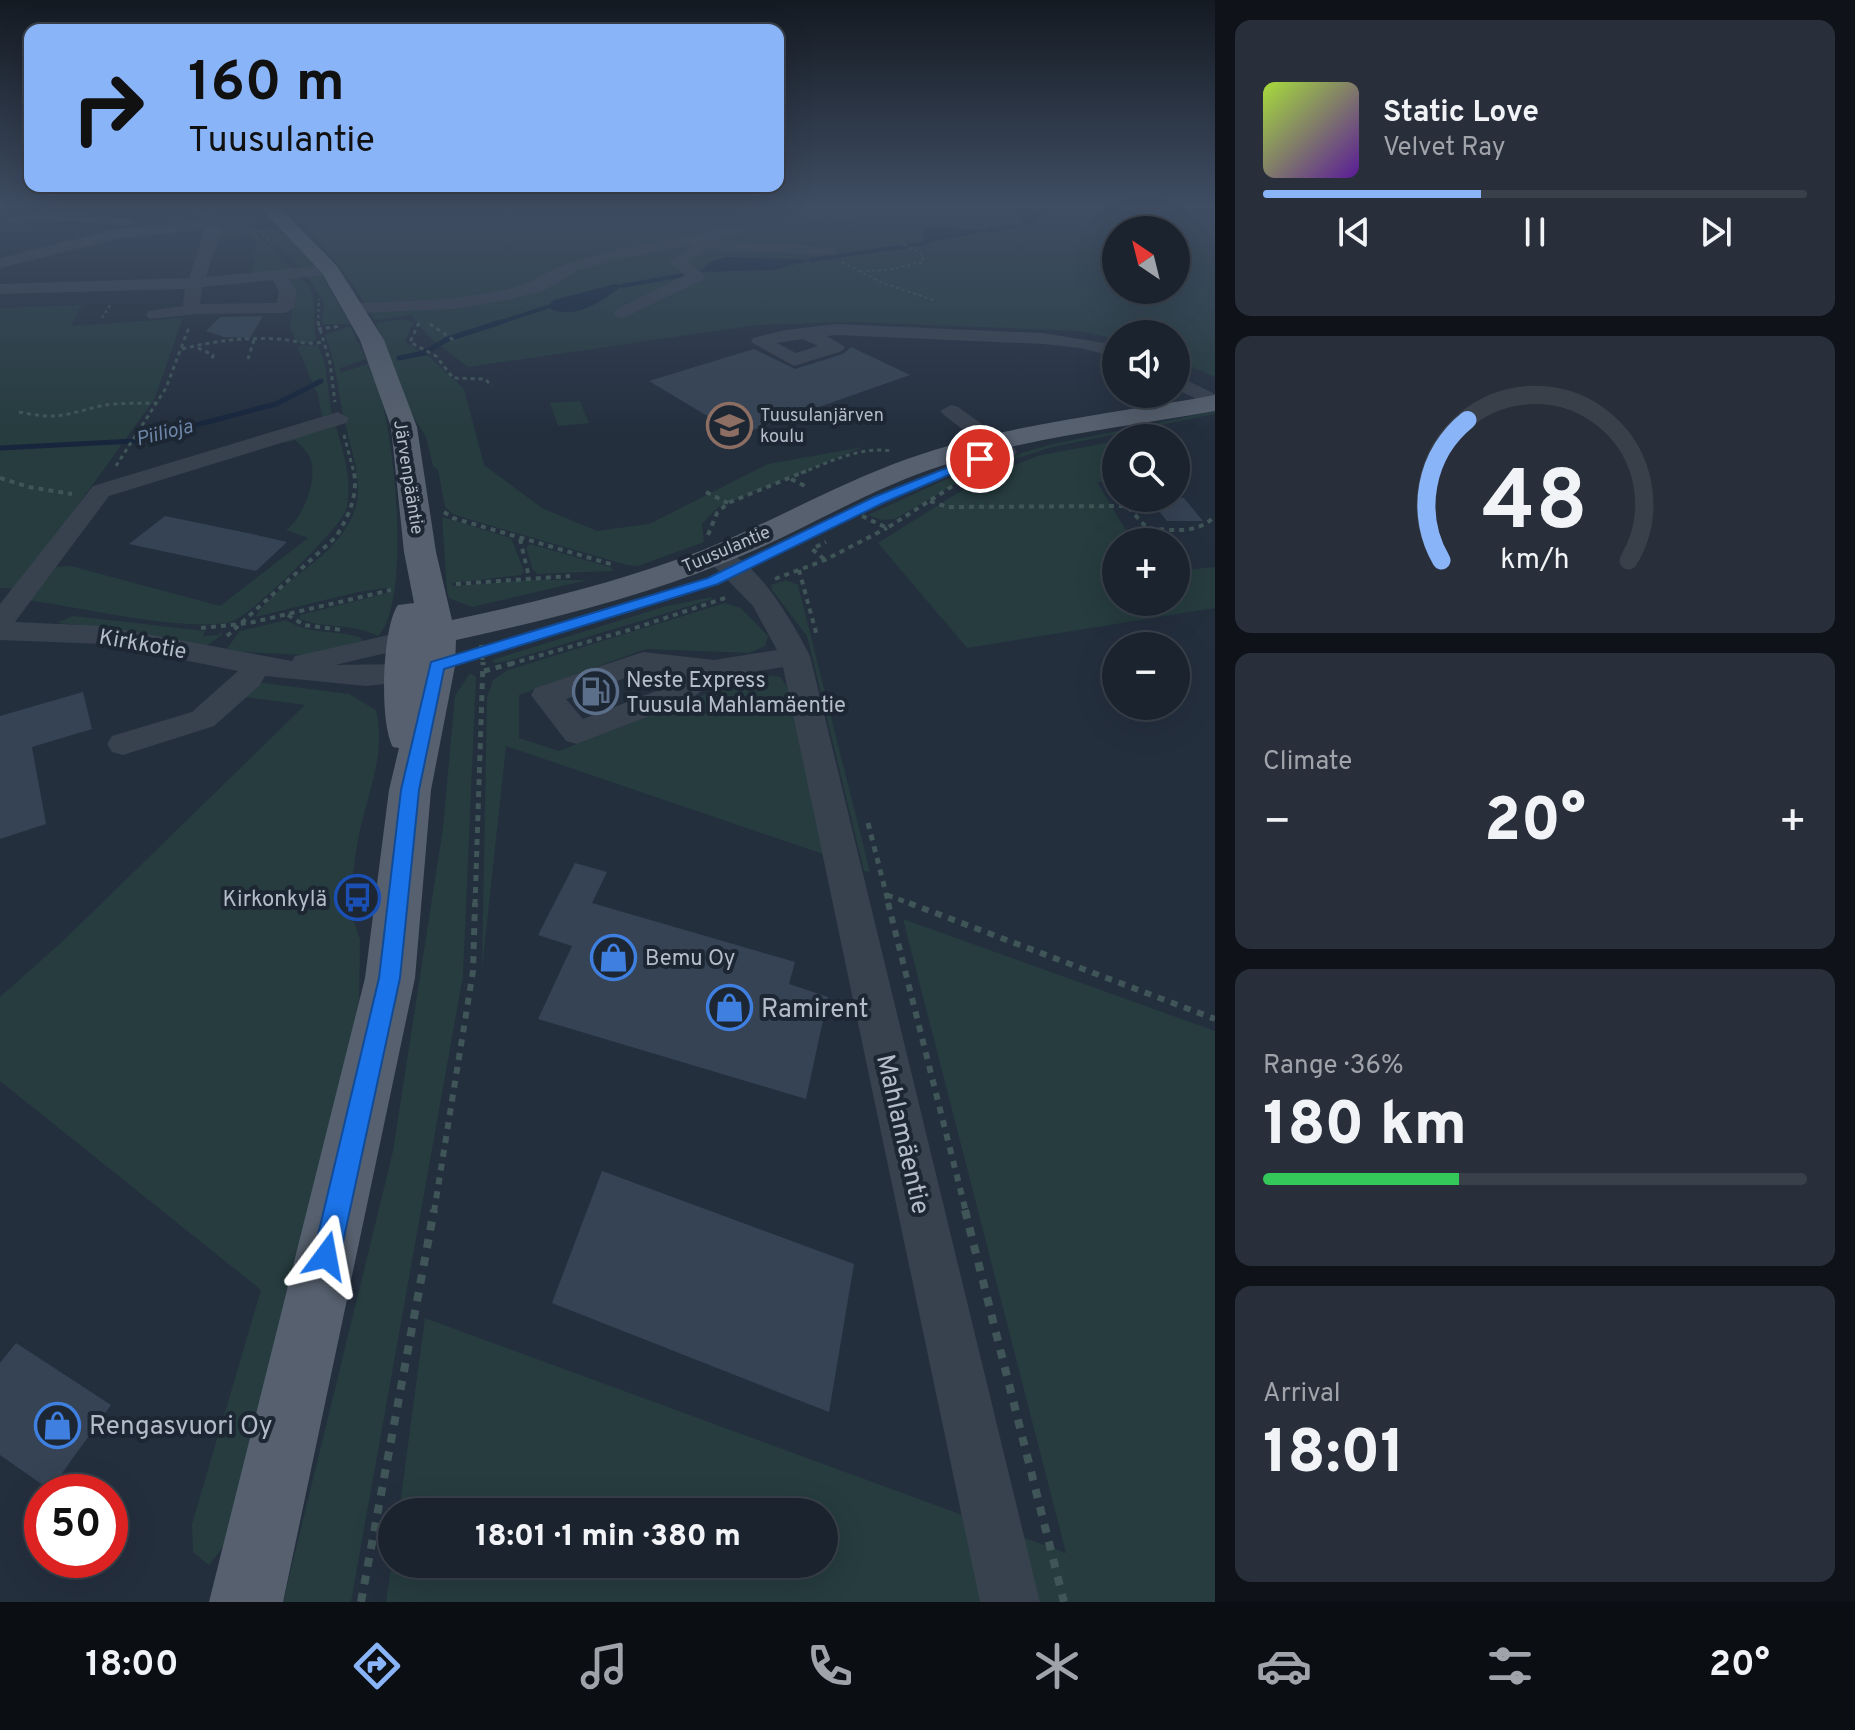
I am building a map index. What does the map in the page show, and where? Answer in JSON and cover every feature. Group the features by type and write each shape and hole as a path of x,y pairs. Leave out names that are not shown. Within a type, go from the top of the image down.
{"main road":[{"name":"Järvenpääntie","path":"246,1602 390,978 421,653 420,552 404,427 372,340 336,280"},
{"name":"Tuusulantie","path":"421,653 481,649 723,571 966,464 1132,418 1215,402"}],"street":[{"path":"6,289 33,280"},
{"path":"6,289 222,280"},
{"path":"155,315 191,309 285,308 288,291 281,280"},
{"path":"355,308 452,304 507,295 537,287 547,280"},
{"path":"623,313 680,280"},
{"path":"191,309 197,281"},
{"path":"805,333 863,331 1045,339 1102,347"},
{"path":"1190,389 1215,402"},
{"path":"951,411 999,455"},
{"path":"0,623 101,491 338,418"},
{"path":"714,669 798,641 723,571"},
{"name":"Kirkkotie","path":"0,631 55,630 104,635 271,666 363,678 421,653"},
{"name":"Mahlamäentie","path":"798,641 868,889 1010,1602"},
{"path":"123,744 203,719 248,679 271,666"}],"path":[{"path":"879,280 933,300"},
{"path":"102,318 115,298"},
{"path":"128,446 157,403 182,349 191,309"},
{"path":"318,329 330,363 338,418 354,475 355,495 350,513 320,551 233,628 391,590"},
{"path":"449,338 455,341"},
{"path":"182,349 222,339 281,339 308,345 322,342"},
{"path":"248,359 254,340"},
{"path":"410,342 436,356 453,378 485,379 492,386"},
{"path":"197,347 213,355 212,361"},
{"path":"19,412 44,417 69,416 102,405 157,403"},
{"path":"723,571 707,534 728,503 847,455 879,449 895,451"},
{"path":"361,1602 433,1216 473,971 481,649 629,630 723,571 799,570 887,528 999,455"},
{"path":"0,478 71,494 101,491"},
{"path":"791,479 817,492"},
{"path":"706,492 728,503"},
{"path":"930,501 947,507 1127,506 1147,528 1175,530 1197,528 1211,523 1215,516"},
{"path":"441,508 453,518 624,568"},
{"path":"862,516 887,528"},
{"path":"520,538 529,577"},
{"path":"825,560 812,549 826,542"},
{"path":"798,641 799,570"},
{"path":"867,821 868,889 1064,1602"},
{"path":"868,889 1215,1019"}],"green space":[{"path":"287,280 302,280 312,294 317,340 303,344 296,341 290,328 293,305"},
{"path":"309,280 324,280 350,324 322,324 324,303"},
{"path":"348,280 1102,280 1102,304 1190,304 1190,280 1215,280 1215,377 1190,366 1190,320 1102,320 1102,336 1080,331 850,322 757,325 468,367 427,335 411,315 374,320"},
{"path":"82,305 71,326 183,318 154,400 17,589 0,588 0,308"},
{"path":"402,319 414,322 405,342 431,358 464,389 484,465 542,508 597,531 649,524 768,464 863,447 718,507 702,524 704,542 638,566 627,565 471,520 453,514 445,507 438,470 433,466 426,437 410,411 376,323"},
{"path":"350,326 366,359 341,368 340,373 368,364 386,420 395,485 397,558 394,591 388,618 378,636 358,629 310,622 300,619 300,615 391,592 386,588 255,617 280,590 328,550 352,518 357,503 357,473 325,335"},
{"path":"318,345 325,364 332,417 323,421 318,396 297,346"},
{"path":"580,401 589,423 558,426 550,403"},
{"path":"1215,411 1215,414 1152,424"},
{"path":"335,422 348,478 345,512 326,538 290,574 253,608 237,618 227,623 181,623 28,600 54,567 71,566 220,606 308,538 286,530 304,506 311,484 311,463 307,452 295,440 285,443 283,439"},
{"path":"1102,434 1102,437 1052,447 976,472 895,519 882,520 868,515 971,468 1049,445"},
{"path":"1102,444 1102,481 1097,482 1102,490 1102,512 1115,512 1125,528 1102,528 1102,616 1165,616 967,648 878,543 980,479 1037,456"},
{"path":"442,517 511,538 524,571 521,575 452,583 452,586 533,580 588,580 472,607 449,598"},
{"path":"530,544 610,567 614,571 538,574 533,570 526,548"},
{"path":"1215,567 1215,608 1190,612 1190,570"},
{"path":"786,580 798,585 870,872 864,871 807,636 772,590 771,585"},
{"path":"713,599 508,661 495,663 492,660 663,607"},
{"path":"725,603 741,608 768,636 765,646 749,653 646,649 519,695 519,738 559,751 758,674 781,677 789,691 823,854 506,746 482,969 487,698 493,680 508,670"},
{"path":"73,616 205,631 203,636 219,635 221,631 222,635 204,647 114,628 57,623"},
{"path":"286,620 305,628 362,638 362,643 303,655 225,651 240,631"},
{"path":"470,673 476,677 463,976 351,1602 283,1602 393,1151 443,828 455,696"},
{"path":"256,682 349,694 376,710 379,741 351,886 345,892 344,903 360,939 359,1000 332,1136 226,1543 209,1565 193,1552 192,1524 261,1290 0,1081 0,997 63,941 305,705 244,697"},
{"path":"903,919 1215,1031 1215,1602 386,1602 390,1578 838,1578 838,1498 401,1498 425,1318 1066,1553"}],"water":[{"path":"615,284 622,286 586,308 567,312 547,307 554,300"}],"building":[{"path":"263,316 250,338 224,337 206,331 220,317"},
{"path":"851,347 910,375 739,435 649,381 754,349 795,369 843,354"},
{"path":"1190,505 1203,521 1167,521 1160,512 1190,512"},
{"path":"165,516 287,542 256,571 129,544"},
{"path":"83,692 92,729 32,747 46,824 0,839 0,716"},
{"path":"575,863 607,872 592,903 795,962 789,984 828,997 806,1099 538,1019 572,946 538,935"},
{"path":"602,1171 854,1264 829,1412 552,1303"},
{"path":"16,1343 111,1405 61,1474 27,1474 0,1455 0,1363"}],"waterway":[{"path":"622,286 657,280"},
{"path":"495,324 547,307"},
{"path":"399,358 424,353 448,339 501,322"},
{"name":"Piilioja","path":"0,448 135,441 276,404 321,381"}],"place":[{"name":"Tuusulanjärven koulu","path":"729,425"},
{"name":"Neste Express Tuusula Mahlamäentie","path":"595,692"},
{"name":"Kirkonkylä","path":"358,898"},
{"name":"Bemu Oy","path":"614,957"},
{"name":"Ramirent","path":"730,1008"},
{"name":"Rengasvuori Oy","path":"58,1425"}],"route":[{"path":"326,1256 390,978 410,790 437,666 713,581 879,500 980,459"}]}
